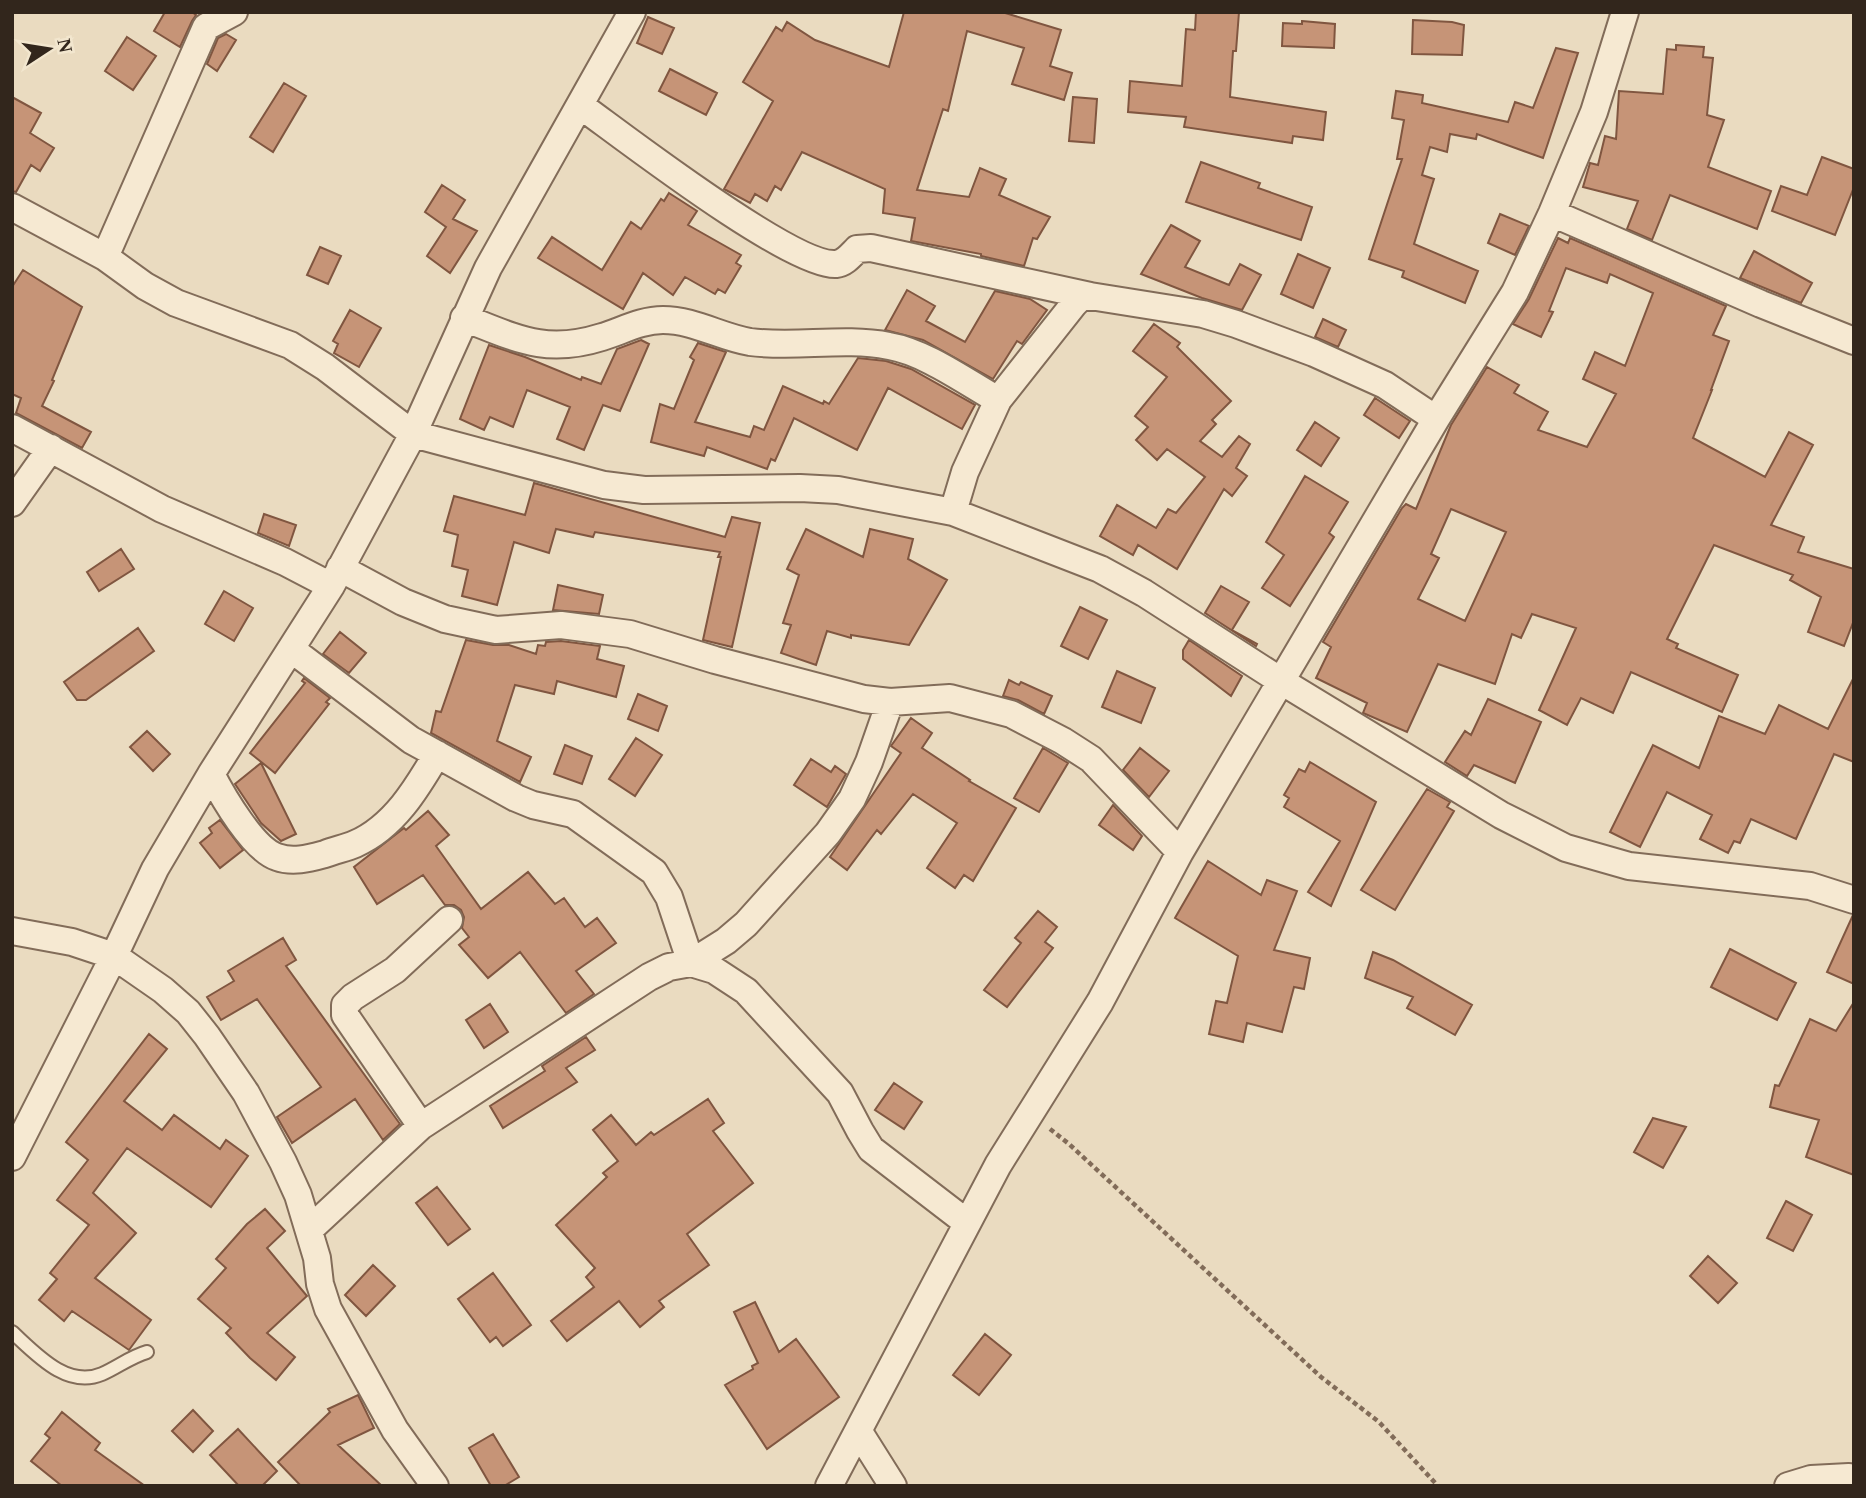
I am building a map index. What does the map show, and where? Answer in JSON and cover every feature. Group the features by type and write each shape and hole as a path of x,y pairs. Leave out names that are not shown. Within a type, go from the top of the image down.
{"street":[{"path":"105,257 206,27 234,12"},
{"path":"12,1157 155,869 211,774 335,577 413,434 488,268 632,12"},
{"path":"829,1486 998,1165 1100,1002 1180,852 1436,419 1515,292 1552,213 1594,112 1625,12"},
{"path":"581,106 764,235 799,253 836,264 846,261 857,249 871,248 1090,296 1203,314 1314,354 1385,385 1436,419"},
{"path":"12,207 105,257 145,286 176,303 290,345 325,367 413,434 604,485 644,490 838,490 953,512 1100,569 1144,593 1281,681 1501,815 1566,848 1629,866 1810,886 1854,900"},
{"path":"1552,213 1761,304 1854,341"},
{"path":"953,512 965,472 998,400 1074,304 1090,296"},
{"path":"464,318 530,343 552,346 580,344 637,324 661,320 687,322 733,339 766,344 889,346 913,353 998,400"},
{"path":"12,428 162,509 285,562 335,577 445,619 496,630 561,625 630,634 715,660 864,699 890,702 950,698 1011,714 1091,759 1180,852"},
{"path":"12,502 51,448"},
{"path":"290,649 411,740 516,798 533,805 573,814 654,872 669,897 691,963"},
{"path":"309,1230 421,1126 649,977 669,967 691,963 726,942 746,924 828,833 852,799 869,762 890,702"},
{"path":"211,774 241,822 265,850 277,857 293,860 309,858 357,843 383,826 407,803 437,754"},
{"path":"421,1126 345,1016 345,1005 395,970 449,920"},
{"path":"12,931 72,942 114,956 180,1004 207,1036 246,1093 283,1162 309,1230 328,1309 396,1430 435,1486"},
{"path":"691,963 714,971 746,992 841,1093 872,1149 966,1222"},
{"path":"859,1432 893,1486"},
{"path":"1788,1486 1811,1479 1849,1478"}],"lane":[{"path":"12,1332 48,1364 65,1374 83,1378 100,1375 133,1356 147,1352"}],"path":[{"path":"1031,1113 1069,1144 1321,1377 1379,1422 1438,1486"}],"building":[{"path":"165,12 192,12 196,15 180,47 154,31"},
{"path":"904,12 1002,12 1061,30 1050,66 1072,73 1064,100 1012,84 1024,48 967,31 948,111 943,109 917,190 969,197 980,168 1006,179 999,195 1050,217 1037,239 1033,238 1024,266 981,254 911,241 915,218 883,213 885,189 802,152 781,190 775,186 767,201 755,194 750,203 724,189 773,101 743,82 776,27 782,31 787,22 815,40 889,67"},
{"path":"1196,12 1239,12 1230,97 1326,112 1323,140 1293,136 1292,143 1184,127 1186,117 1128,112 1130,81 1182,86 1186,29 1195,30"},
{"path":"648,17 674,28 662,54 637,43"},
{"path":"1413,20 1464,25 1462,55 1412,54"},
{"path":"1302,21 1335,24 1334,48 1282,46 1283,23 1302,24"},
{"path":"226,34 236,40 217,71 207,64 218,38"},
{"path":"127,37 156,56 133,90 105,71"},
{"path":"1676,45 1704,47 1703,57 1713,58 1707,115 1724,120 1708,167 1771,191 1757,229 1670,195 1652,240 1627,229 1638,201 1583,187 1590,163 1598,165 1605,136 1616,139 1619,91 1663,94 1667,49 1676,50"},
{"path":"1556,48 1578,53 1543,158 1477,134 1476,139 1450,134 1447,152 1430,147 1422,175 1434,179 1414,244 1478,271 1465,303 1402,277 1404,271 1369,259 1402,159 1397,159 1404,120 1392,118 1396,91 1423,95 1422,103 1508,122 1515,102 1533,108"},
{"path":"670,69 717,93 706,115 659,91"},
{"path":"284,83 306,96 273,152 250,137"},
{"path":"12,97 41,113 30,133 54,148 40,171 31,165 16,192 12,191"},
{"path":"1073,97 1097,99 1094,143 1069,141"},
{"path":"1822,157 1854,169 1854,187 1835,235 1772,211 1781,186 1807,195"},
{"path":"1201,162 1260,183 1258,188 1312,207 1301,240 1186,202"},
{"path":"442,185 465,200 453,219 477,231 450,273 427,256 446,227 425,212"},
{"path":"669,193 697,211 688,225 741,255 736,263 741,266 725,293 718,289 715,294 685,277 673,295 643,273 623,309 538,258 552,237 602,270 631,222 641,229 661,199 664,201"},
{"path":"1500,214 1529,226 1515,255 1488,243"},
{"path":"1171,225 1200,241 1185,267 1229,285 1240,264 1261,275 1242,310 1202,298 1141,274"},
{"path":"1558,238 1568,243 1570,238 1726,306 1713,335 1729,341 1693,438 1765,477 1789,432 1813,445 1771,525 1804,537 1798,552 1854,569 1854,620 1844,646 1808,632 1821,597 1790,580 1793,575 1714,545 1667,639 1678,644 1676,648 1738,675 1722,712 1631,672 1613,713 1581,698 1567,725 1539,710 1576,628 1532,614 1521,638 1512,634 1495,684 1438,664 1407,732 1363,713 1367,703 1316,678 1331,647 1323,642 1402,508 1406,504 1416,509 1451,425 1487,367 1519,385 1514,393 1548,412 1538,430 1587,447 1616,394 1583,379 1595,352 1625,366 1653,293 1610,274 1607,283 1566,268 1549,311 1553,312 1541,337 1513,324 1529,299","holes":["1451,509 1506,532 1465,621 1418,599 1439,558 1431,554"]},
{"path":"320,247 341,256 328,284 307,275"},
{"path":"1754,251 1812,283 1801,303 1740,278"},
{"path":"1298,254 1330,268 1313,308 1281,294"},
{"path":"23,270 82,307 42,406 91,432 82,448 16,413 21,398 12,394 12,287"},
{"path":"907,290 935,306 926,321 965,342 995,291 1030,299 1047,310 1022,344 1017,341 993,379 923,340 885,330"},
{"path":"350,310 381,328 359,367 334,353 338,344 333,341"},
{"path":"1323,319 1346,330 1338,347 1315,337"},
{"path":"1154,324 1180,343 1177,347 1231,401 1212,420 1216,424 1200,441 1222,457 1239,436 1250,444 1236,468 1247,476 1232,496 1224,489 1177,569 1138,545 1133,555 1100,536 1117,505 1156,528 1168,509 1176,513 1205,477 1167,449 1157,460 1136,440 1148,427 1135,416 1167,377 1133,351"},
{"path":"641,340 649,344 620,411 603,405 584,450 557,439 570,407 527,390 513,427 490,417 484,430 460,419 489,345 581,380 582,377 601,384 617,349"},
{"path":"698,343 726,352 695,422 750,437 754,426 764,430 783,386 823,404 824,401 829,404 858,358 886,361 911,369 975,405 962,429 888,388 857,450 794,418 775,461 771,459 767,469 707,447 704,456 651,442 660,404 674,409 694,360 690,357"},
{"path":"1375,398 1410,421 1399,438 1364,415"},
{"path":"1315,422 1339,438 1321,466 1297,450"},
{"path":"1305,476 1348,502 1329,533 1334,537 1290,606 1262,588 1284,555 1266,542"},
{"path":"534,483 725,537 732,517 760,523 732,647 703,640 720,552 595,532 593,537 556,529 549,553 514,542 497,605 462,596 468,570 452,566 458,535 444,531 454,496 525,515"},
{"path":"264,514 296,525 289,546 258,533"},
{"path":"806,529 863,557 870,529 913,539 908,559 947,580 909,645 851,635 851,638 827,631 816,665 781,653 791,625 783,623 799,575 787,569"},
{"path":"121,549 134,569 99,591 87,572"},
{"path":"558,585 603,595 599,614 553,610"},
{"path":"1221,586 1249,602 1232,630 1257,644 1256,646 1205,613"},
{"path":"224,591 253,608 234,641 205,624"},
{"path":"1080,607 1107,620 1088,659 1061,646"},
{"path":"138,628 154,651 86,700 77,700 64,682"},
{"path":"340,632 366,653 349,673 323,654"},
{"path":"466,640 509,645 536,654 538,645 545,646 546,642 561,641 600,646 597,659 624,666 616,697 557,681 554,694 515,685 497,741 531,757 520,782 431,733 436,711 441,712"},
{"path":"1189,640 1242,676 1231,696 1183,659 1183,650"},
{"path":"1117,671 1155,688 1141,723 1102,707"},
{"path":"1854,677 1854,762 1834,754 1796,839 1751,819 1740,843 1734,841 1728,853 1700,839 1712,815 1667,792 1640,847 1610,832 1653,745 1699,768 1719,716 1765,734 1779,705 1828,729"},
{"path":"304,678 330,698 326,702 329,704 275,773 250,753 305,683 302,681"},
{"path":"1009,680 1019,685 1021,682 1052,696 1044,714 1018,700 1003,696"},
{"path":"638,694 667,706 658,731 628,719"},
{"path":"1488,699 1541,722 1515,783 1474,765 1467,776 1445,762 1465,731 1471,735"},
{"path":"911,718 932,733 922,748 969,781 1016,808 973,881 964,875 955,888 927,868 957,823 913,794 881,834 877,830 847,870 830,857 901,753 891,746"},
{"path":"147,731 170,754 153,771 130,747"},
{"path":"636,738 662,755 635,796 609,779"},
{"path":"565,745 592,756 582,784 554,774"},
{"path":"1043,748 1068,763 1039,812 1014,798"},
{"path":"1140,748 1169,771 1149,797 1123,770"},
{"path":"811,759 831,772 835,766 846,774 827,807 794,785"},
{"path":"1310,762 1376,802 1331,906 1308,892 1340,841 1284,807 1289,798 1284,795 1299,769 1305,772"},
{"path":"261,763 296,834 281,841 261,823 235,784"},
{"path":"1427,789 1450,802 1447,807 1454,811 1395,910 1361,890"},
{"path":"1113,805 1142,836 1133,850 1099,825"},
{"path":"428,811 449,835 436,846 481,909 528,872 555,904 564,898 585,927 597,918 616,943 576,971 594,994 566,1013 520,952 488,978 459,945 469,937 462,928 464,917 461,910 454,905 445,905 423,875 377,904 354,867"},
{"path":"220,820 243,850 220,868 200,843 212,833 209,828"},
{"path":"1208,861 1261,895 1267,880 1297,891 1274,950 1310,958 1304,989 1294,987 1282,1032 1247,1023 1243,1042 1209,1034 1216,1001 1227,1003 1238,956 1175,918"},
{"path":"1038,911 1057,927 1045,942 1053,948 1007,1007 984,990 1021,943 1015,938"},
{"path":"1854,915 1854,984 1827,972"},
{"path":"283,938 296,960 286,966 400,1124 383,1140 355,1099 292,1143 277,1117 321,1087 257,999 221,1020 207,997 234,981 228,971"},
{"path":"1730,949 1796,983 1777,1020 1711,987"},
{"path":"1373,952 1393,960 1472,1005 1455,1035 1407,1008 1413,997 1365,978"},
{"path":"1854,1002 1854,1175 1806,1157 1819,1120 1770,1107 1775,1085 1779,1086 1810,1019 1836,1031"},
{"path":"490,1004 508,1032 484,1048 466,1020"},
{"path":"149,1034 167,1049 124,1101 162,1130 174,1115 220,1149 226,1140 248,1156 211,1207 127,1148 93,1193 136,1233 95,1278 151,1320 129,1350 72,1311 64,1321 39,1300 57,1279 50,1273 89,1225 57,1200 88,1160 66,1142"},
{"path":"586,1037 595,1050 566,1068 577,1082 503,1128 490,1106 545,1071 542,1066"},
{"path":"894,1083 922,1102 904,1129 875,1110"},
{"path":"708,1099 724,1123 713,1131 753,1183 687,1234 709,1265 659,1301 664,1307 640,1327 619,1301 567,1341 551,1321 594,1287 586,1277 595,1268 556,1225 607,1177 603,1173 618,1161 593,1130 611,1115 636,1145 651,1132 654,1135"},
{"path":"1653,1118 1686,1127 1663,1168 1634,1152"},
{"path":"437,1187 470,1229 448,1245 416,1203"},
{"path":"1786,1201 1812,1215 1793,1251 1767,1238"},
{"path":"265,1209 285,1231 267,1248 307,1296 267,1333 295,1357 276,1380 226,1333 231,1328 198,1299 226,1268 216,1259 247,1224"},
{"path":"1708,1256 1737,1283 1718,1303 1690,1276"},
{"path":"373,1265 395,1286 366,1316 345,1295"},
{"path":"493,1273 531,1325 503,1346 496,1337 490,1342 458,1299"},
{"path":"755,1302 779,1352 796,1339 839,1397 767,1449 725,1385 753,1369 752,1366 758,1363 734,1312"},
{"path":"985,1334 1011,1355 979,1395 953,1375"},
{"path":"358,1395 374,1428 338,1445 382,1486 301,1486 278,1462 330,1412 328,1409"},
{"path":"193,1410 213,1431 193,1452 172,1431"},
{"path":"62,1412 100,1443 95,1450 145,1486 62,1486 31,1461 50,1438 45,1434"},
{"path":"238,1429 277,1471 262,1486 239,1486 210,1455"},
{"path":"493,1434 519,1477 504,1486 491,1486 469,1448"}]}
